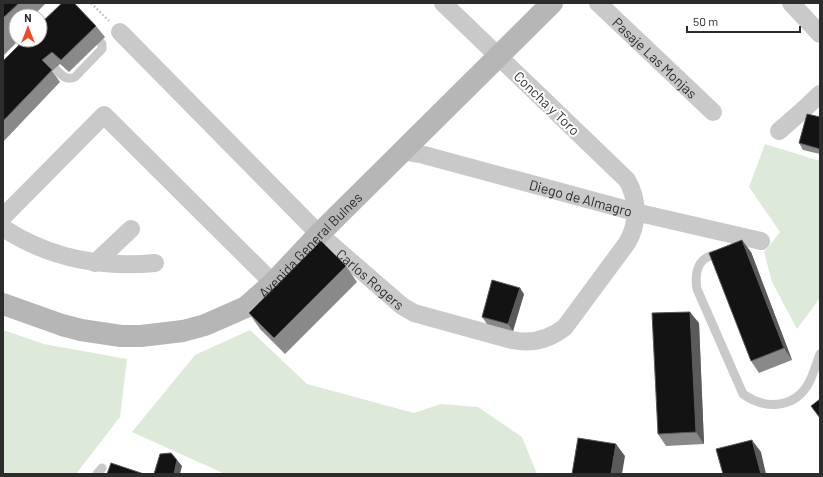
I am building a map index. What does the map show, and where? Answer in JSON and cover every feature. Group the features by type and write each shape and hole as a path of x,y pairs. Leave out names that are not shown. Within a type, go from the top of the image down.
{"street":[{"name":"Concha y Toro","path":"443,3 626,180 634,196 635,212"},
{"name":"Avenida General Bulnes","path":"3,304 62,325 81,330 121,336 141,336 183,331 225,317 246,307 273,283 319,234 552,3"},
{"name":"Pasaje Las Monjas","path":"598,3 713,112"},
{"path":"790,3 820,34"},
{"name":"Carlos Rogers","path":"120,32 319,234 402,306 414,313 512,340 531,342 549,338 565,327 627,243 634,229 635,212"},
{"path":"779,131 812,113 820,94"},
{"path":"3,217 104,116 273,283"},
{"name":"Diego de Almagro","path":"402,151 424,155 635,212 745,244"},
{"path":"3,228 40,248 64,256 95,263 135,265 155,263"},
{"path":"95,263 131,229"}],"lane":[{"path":"55,68 63,76 68,78 75,77 101,52 102,44 87,29"},
{"path":"745,244 706,258 698,268 696,281 697,289 743,394 751,399 769,405 787,402 801,393 807,386 820,354"}],"path":[{"path":"91,3 120,32"}],"green space":[{"path":"765,144 820,161 820,298 797,329 772,282 764,252 780,232 749,187"},
{"path":"3,330 44,344 127,359 120,417 76,474 3,474"},
{"path":"250,330 307,384 414,413 441,404 478,407 522,437 537,474 225,474 132,432 195,355"}],"building":[{"path":"3,3 19,3 14,8 8,8 8,13 3,18"},
{"path":"62,3 74,3 96,26 61,60 52,52 42,60 52,70 3,121 3,61 16,48 48,48 48,16"},
{"path":"807,114 820,117 820,149 799,143"},
{"path":"742,240 784,348 751,361 709,253"},
{"path":"321,241 346,266 274,338 249,313"},
{"path":"492,280 520,288 508,324 482,317"},
{"path":"690,312 696,432 658,434 652,313"},
{"path":"820,399 820,418 811,406"},
{"path":"578,438 616,444 611,474 572,474"},
{"path":"752,440 761,474 723,474 716,449"},
{"path":"171,453 177,460 174,474 154,474 160,454"},
{"path":"111,463 144,474 107,474"}]}
